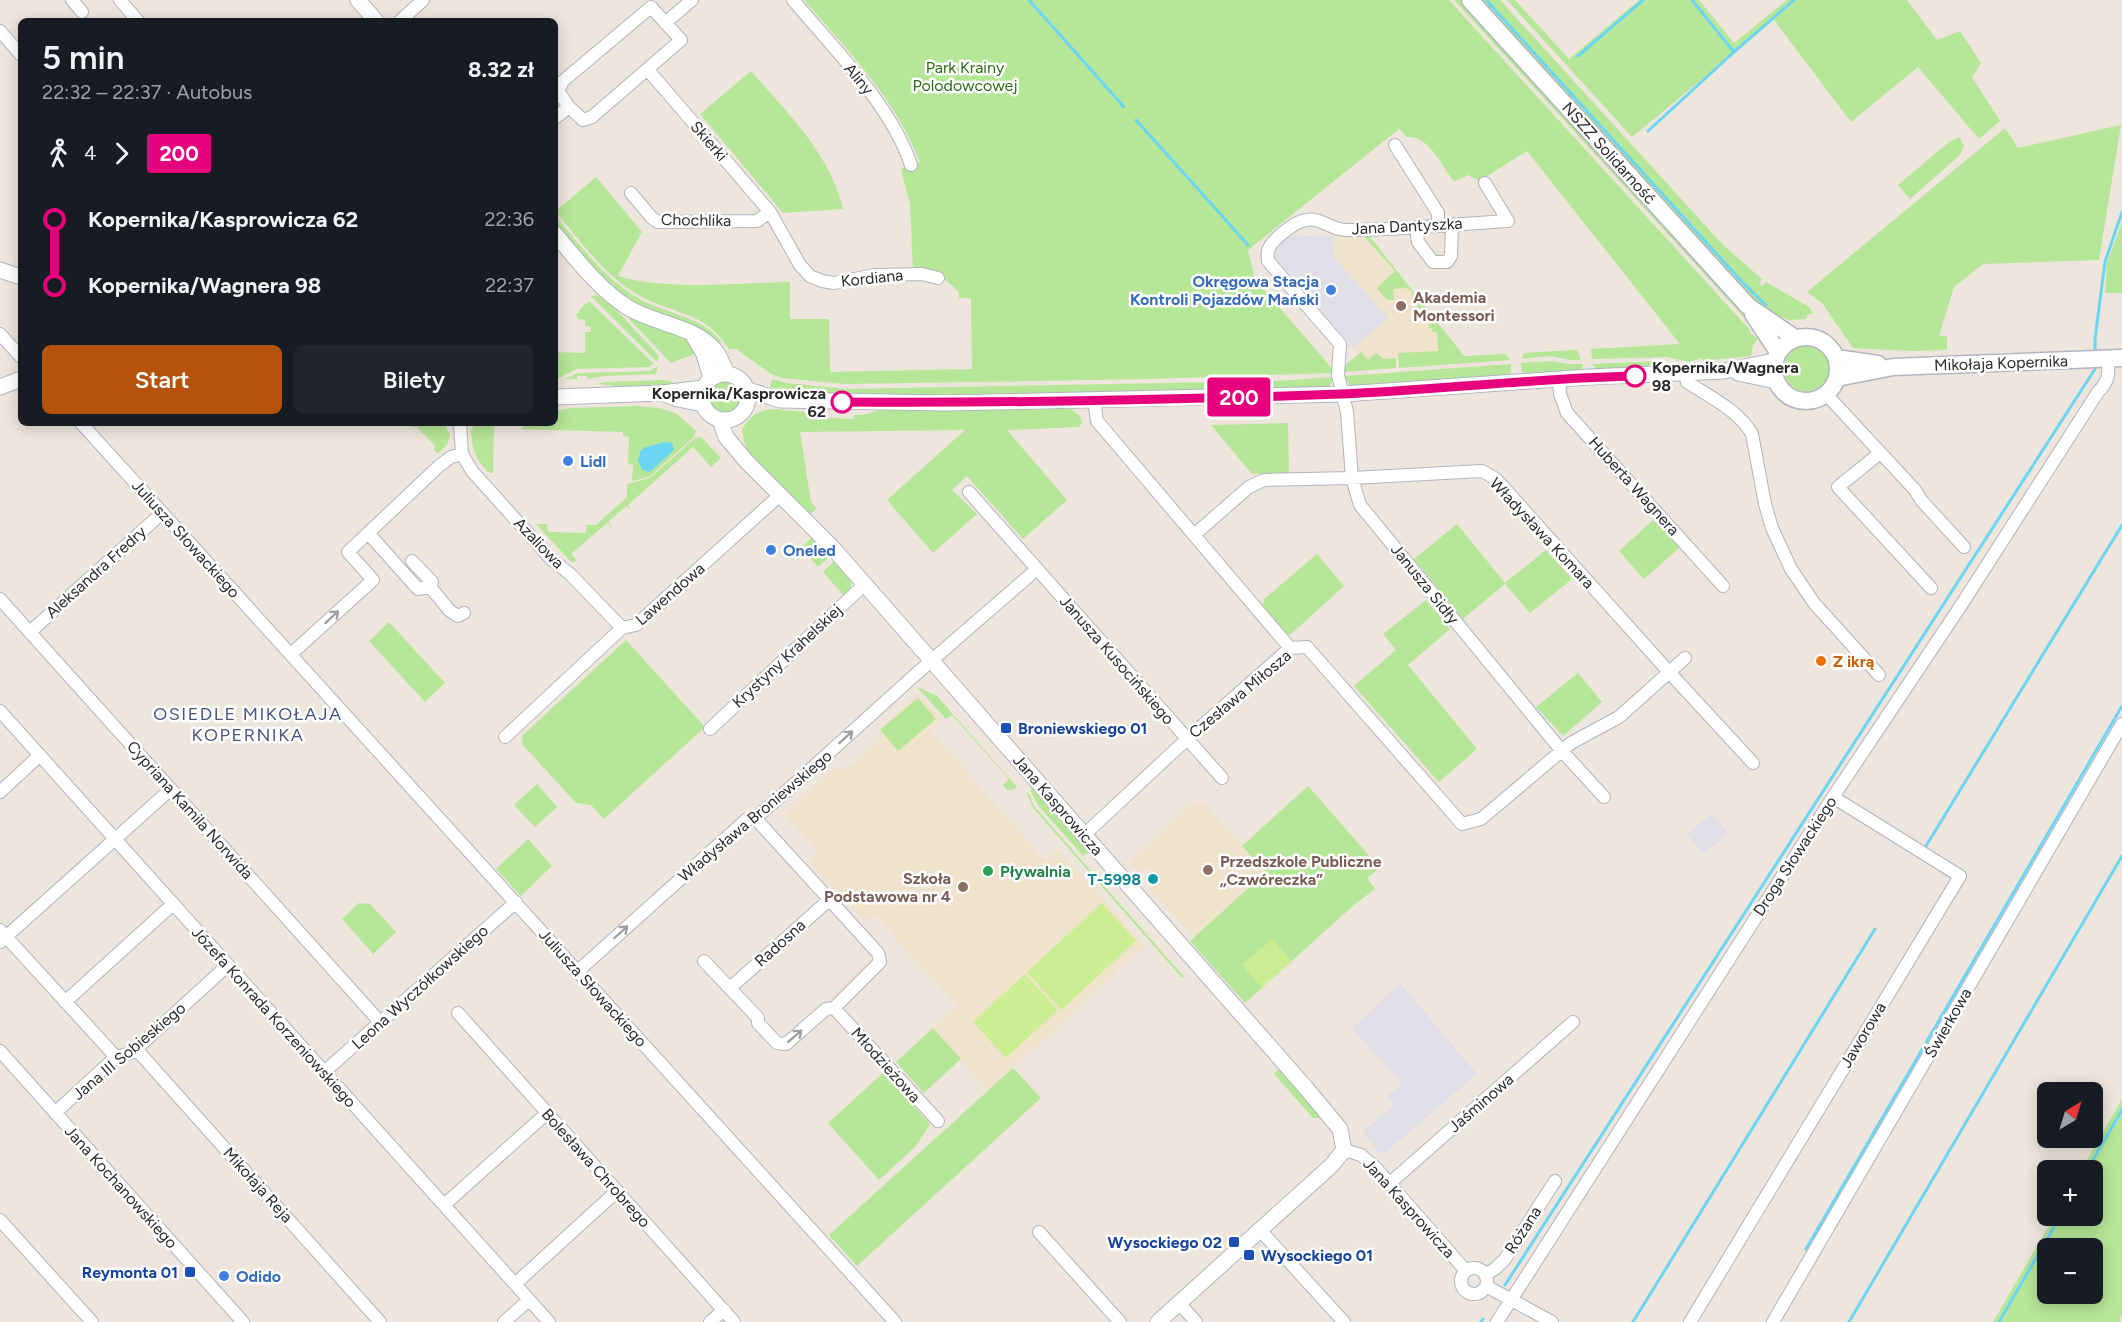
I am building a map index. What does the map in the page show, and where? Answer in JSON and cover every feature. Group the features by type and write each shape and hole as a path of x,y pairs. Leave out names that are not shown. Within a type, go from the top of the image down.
{"main road":[{"name":"NSZZ Solidarność","path":"1470,0 1748,306 1776,356"},
{"name":"NSZZ Solidarność","path":"1748,306 1795,338"},
{"path":"1795,338 1818,339 1832,350 1838,368 1833,387 1826,394 1807,402 1788,396 1781,390 1773,371 1776,356 1788,341 1795,338"},
{"name":"Mikołaja Kopernika","path":"1836,358 1893,367"},
{"name":"Mikołaja Kopernika","path":"1837,378 1893,367 2115,358"}],"street":[{"path":"72,0 82,12"},
{"path":"120,0 135,18"},
{"path":"358,0 373,18"},
{"path":"403,18 423,0"},
{"path":"665,23 692,0"},
{"name":"Aliny","path":"793,0 883,109 903,142 911,165"},
{"path":"649,3 665,23 681,40 648,70 592,117 584,120 569,107 558,91 563,81 649,3"},
{"path":"0,31 18,52"},
{"name":"Skierki","path":"648,70 770,212"},
{"path":"558,116 569,107"},
{"path":"1395,146 1438,213 1438,225"},
{"name":"Jana Dantyszka","path":"1343,394 1338,375 1340,344 1268,261 1267,252 1271,245 1299,221 1306,220 1317,220 1343,230 1508,221 1485,183"},
{"name":"Chochlika","path":"632,193 658,222 757,221 770,212"},
{"name":"Kordiana","path":"770,212 800,265 810,276 822,281 834,283 875,275 902,274 922,274 938,278"},
{"path":"1416,226 1418,242 1433,262 1448,262 1451,256 1452,224"},
{"path":"558,238 596,282 614,298 638,313 705,340 715,350 727,374"},
{"path":"0,270 18,276"},
{"path":"0,334 18,354"},
{"path":"692,334 704,354 707,383 702,404"},
{"path":"558,397 662,393 707,383 718,375 727,374 740,379 748,390 780,400 947,403 1343,394 1559,379 1724,371 1776,356"},
{"name":"Droga Słowackiego","path":"1497,1322 1833,797 1960,607 2098,392 2099,380 2115,358"},
{"path":"1724,371 1776,381"},
{"path":"1685,374 1687,382 1737,415 1747,425 1752,434 1760,482 1772,528 1791,569 1814,603 1879,675"},
{"path":"0,387 18,379"},
{"name":"Huberta Wagnera","path":"1559,379 1560,394 1568,412 1723,586"},
{"path":"662,393 702,404 712,417 727,420 744,411 747,406 748,390"},
{"name":"Janusza Sidły","path":"1343,394 1347,412 1352,478 1360,505 1561,750 1604,796"},
{"path":"1826,394 1880,453 1919,486 1921,500 1964,547"},
{"path":"747,406 764,405 780,400"},
{"path":"1094,400 1097,421 1290,648"},
{"name":"Jana Kasprowicza","path":"727,420 736,449 809,522 865,584 1328,1114 1340,1129 1344,1150 1368,1160 1466,1271"},
{"name":"Juliusza Słowackiego","path":"84,426 895,1322"},
{"name":"Azaliowa","path":"460,426 462,453 472,471 551,559 570,574 622,628"},
{"path":"291,654 373,580 348,552 439,466 451,457 462,453"},
{"path":"1880,453 1838,487 1931,588"},
{"name":"Władysława Komara","path":"1194,535 1257,482 1264,480 1482,471 1490,475 1753,763"},
{"name":"Janusza Kusocińskiego","path":"969,492 1222,778"},
{"name":"Lawendowa","path":"505,737 622,628 636,625 780,495"},
{"name":"Aleksandra Fredry","path":"30,632 162,513"},
{"path":"368,533 418,589 430,587"},
{"path":"412,561 432,582 430,587"},
{"path":"931,660 1037,569"},
{"name":"Krystyny Krahelskiej","path":"710,729 865,584"},
{"path":"430,587 455,615 465,613"},
{"name":"Cypriana Kamila Norwida","path":"0,599 380,1022"},
{"name":"Czesława Miłosza","path":"1084,835 1186,739 1290,648 1307,647 1462,824 1481,819 1561,750"},
{"path":"1561,750 1571,742 1619,717 1685,658"},
{"name":"Władysława Broniewskiego","path":"578,971 746,820 755,818 931,660"},
{"name":"Józefa Konrada Korzeniowskiego","path":"0,711 549,1322"},
{"name":"Świerkowa","path":"1773,1322 2122,724"},
{"path":"0,792 40,755"},
{"path":"116,1057 2,936 171,789"},
{"name":"Jaworowa","path":"1690,1322 1960,876 1833,797"},
{"path":"704,961 758,1018 758,1023 777,1043 786,1044 826,1009 834,1008 878,965 880,958 878,953 755,818"},
{"name":"Radosna","path":"730,988 829,900"},
{"name":"Leona Wyczółkowskiego","path":"324,1072 516,902"},
{"path":"65,1002 173,904"},
{"name":"Jana III Sobieskiego","path":"56,1113 116,1057 131,1053 136,1049 228,965"},
{"name":"Młodzieżowa","path":"834,1008 938,1121"},
{"name":"Bolesława Chrobrego","path":"458,1013 735,1322"},
{"name":"Jaśminowa","path":"1390,1183 1573,1022"},
{"name":"Mikołaja Reja","path":"136,1049 380,1322"},
{"name":"Jana Kochanowskiego","path":"0,1051 243,1322"},
{"path":"444,1205 547,1113"},
{"path":"1158,1322 1326,1171 1344,1150"},
{"name":"Różana","path":"1485,1280 1502,1262 1555,1180"},
{"path":"515,1284 617,1191"},
{"path":"0,1220 92,1322"},
{"path":"1260,1230 1344,1322"},
{"path":"1039,1232 1120,1322"},
{"path":"1485,1280 1477,1293 1466,1291 1461,1281 1466,1271 1476,1268 1485,1280 1511,1299 1552,1322"},
{"path":"504,1322 529,1300"},
{"path":"1179,1303 1196,1322"},
{"path":"710,1322 723,1310"}],"shaded area":[{"name":"Akademia Montessori","path":"1367,233 1464,356 1365,361 1354,348 1388,318 1334,257 1333,235"},
{"path":"1333,235 1335,257 1388,318 1354,348 1275,257 1275,246 1284,237"},
{"name":"Szkoła Podstawowa nr 4","path":"918,693 943,720 931,731 1045,861 1058,849 1145,946 989,1090 933,1028 958,1006 874,914 865,922 808,861 818,852 784,814 834,768 844,771 881,739 879,729"},
{"name":"Przedszkole Publiczne „Czwóreczka”","path":"1195,802 1203,802 1266,872 1194,937 1151,889 1161,881 1150,867 1140,875 1128,862"},
{"path":"1712,813 1728,834 1703,854 1687,834"},
{"path":"1400,983 1477,1074 1385,1153 1378,1151 1363,1132 1394,1105 1387,1097 1402,1083 1352,1029"}],"green space":[{"name":"Park Krainy Polodowcowej","path":"804,0 1449,0 1750,330 1749,332 1758,339 1753,345 1751,356 1703,361 1702,358 1689,362 1667,357 1592,359 1591,349 1680,344 1527,151 1479,181 1468,175 1454,182 1428,146 1415,138 1407,137 1399,129 1248,250 1255,279 1334,373 1150,379 845,384 782,378 771,374 736,349 729,349 719,335 708,326 685,314 646,299 621,283 591,254 558,215 558,209 596,177 642,232 618,276 638,281 681,285 790,282 790,319 829,319 830,372 972,369 971,298 959,298 959,292 941,276 913,271 910,204 901,169 920,162 898,117 853,57"},
{"path":"1454,0 1460,0 1742,309 1761,336"},
{"path":"1479,0 1500,0 1723,245 1762,279 1759,284 1762,286 1766,282 1809,307 1813,314 1808,314 1806,319 1789,320 1783,317 1777,322 1734,280"},
{"path":"1507,0 1515,0 1569,59 1639,0 1699,0 1734,43 1787,0 1907,0 1937,40 1960,31 1981,63 1972,77 2000,121 1979,139 1918,67 1851,122 1774,20 1632,137"},
{"path":"751,71 806,135 828,169 843,209 783,213 700,114"},
{"path":"2121,125 2099,260 1983,264 1954,287 1939,336 1947,336 1947,350 1853,348 1822,303 1807,292 2005,128 2018,148"},
{"path":"1959,137 1964,146 1960,155 1910,199 1898,185 1949,142"},
{"path":"558,219 592,259 624,289 647,303 703,326 721,341 720,343 693,325 644,308 614,289 558,229"},
{"path":"2122,222 2122,293 2105,293 2107,263"},
{"path":"1344,232 1367,233 1464,356 1506,354 1510,360 1399,368 1398,353 1438,351 1437,332 1432,332 1432,328 1429,328 1428,314 1418,315 1417,302 1412,302 1412,292 1408,288 1393,289 1394,300 1387,300 1377,288 1395,271 1364,236 1344,237"},
{"path":"596,295 610,303 659,356 657,362 591,296"},
{"path":"589,301 654,364 648,367 577,369 558,378 558,352 585,353 585,332 591,332 591,327 585,326 585,320 578,319 576,313 579,313"},
{"path":"628,315 686,339 699,352 671,363 629,319"},
{"path":"1807,346 1823,353 1830,369 1823,385 1807,392 1791,385 1784,369 1791,353"},
{"path":"1577,350 1581,360 1550,356 1521,359 1524,353"},
{"path":"1361,352 1368,360 1376,353 1383,359 1396,358 1396,368 1344,372 1343,367"},
{"path":"1751,360 1752,363 1597,371 1592,364 1661,361 1682,366"},
{"path":"1552,361 1583,364 1581,372 1525,375 1522,372 1521,363"},
{"path":"1511,364 1511,372 1507,376 1357,387 1350,385 1344,376"},
{"path":"657,367 655,374 587,379 587,376 577,376 577,379 565,379 578,373 649,371"},
{"path":"1334,377 1329,387 887,397 825,396 769,391 772,379 787,383 845,389 1275,381"},
{"path":"671,381 675,387 638,388 597,384 606,382"},
{"path":"725,381 736,386 741,397 736,408 725,413 714,408 709,397 714,386"},
{"path":"637,406 660,408 677,414 696,431 694,437 649,477 632,481 633,465 628,464 629,437 623,436 623,432 521,429 524,426 558,426 558,410"},
{"path":"774,409 805,412 814,417 853,419 854,415 879,410 1071,409 1080,416 1082,423 1079,427 1007,430 1067,500 1023,539 967,476 952,490 977,514 933,553 887,500 965,430 800,432 811,502 817,509 810,514 749,454 744,441 742,429 748,421 759,412"},
{"path":"1288,423 1289,473 1252,474 1211,425"},
{"path":"411,426 446,426 450,435 447,445 437,454 434,450 435,446 417,427"},
{"path":"474,426 494,426 493,473 488,472 477,458 473,448 471,430"},
{"path":"701,437 721,458 711,467 693,447 628,505 632,511 626,506 608,522 612,528 607,523 571,554 576,560 572,563 536,524 547,524 548,532 586,533 586,525 596,525 627,497 627,484 650,478 695,438"},
{"path":"1653,520 1679,548 1644,579 1619,551"},
{"path":"1457,524 1505,583 1546,550 1572,579 1530,613 1505,584 1463,619 1414,559"},
{"path":"811,538 816,538 829,553 829,557 818,567 801,548"},
{"path":"1317,554 1344,586 1289,636 1263,606 1264,599"},
{"path":"833,562 836,562 851,579 851,588 844,596 823,572"},
{"path":"1426,600 1450,629 1408,665 1477,749 1439,782 1354,686 1396,650 1383,634"},
{"path":"389,622 445,683 425,702 369,641"},
{"path":"626,640 705,727 604,819 591,805 576,803 522,744 523,735"},
{"path":"1578,673 1602,702 1563,736 1536,707"},
{"path":"917,687 937,696 1017,787 1015,789 1007,790 1003,785 1009,779 952,715 946,719"},
{"path":"918,698 936,719 898,751 880,730"},
{"path":"537,784 557,807 535,827 514,805"},
{"path":"1308,786 1380,868 1367,878 1375,889 1355,904 1245,1003 1190,941 1266,872 1242,846"},
{"path":"1030,789 1036,790 1089,852 1083,856 1037,804"},
{"path":"1026,792 1030,795 1034,806 1184,977 1182,978 1034,809"},
{"path":"528,839 552,866 521,896 496,869"},
{"path":"359,903 370,904 396,932 373,954 342,919"},
{"path":"1102,903 1136,941 1061,1010 1027,972"},
{"path":"1272,939 1292,961 1262,988 1242,965"},
{"path":"1025,974 1058,1010 1006,1058 973,1022"},
{"path":"933,1028 961,1059 924,1093 896,1062"},
{"path":"1013,1068 1041,1098 857,1266 829,1235"},
{"path":"1280,1068 1321,1115 1318,1118 1313,1118 1274,1074"},
{"path":"883,1073 930,1124 915,1147 879,1180 828,1123"},
{"path":"2122,1099 2122,1314 2119,1320 2122,1322 1993,1322 2037,1246 2037,1304 2103,1304 2103,1238 2042,1238 2049,1226 2103,1226 2103,1160 2087,1160 2094,1148 2103,1148 2103,1132"}],"water":[{"path":"665,442 672,443 674,450 650,472 642,470 638,460 641,450"}],"waterway":[{"path":"1029,0 1124,107"},
{"path":"1486,0 1743,283 1766,305"},
{"path":"1578,56 1643,0"},
{"path":"1692,0 1734,52 1794,0"},
{"path":"1648,131 1734,52"},
{"path":"1136,120 1248,245"},
{"path":"2095,349 2105,262 2122,212"},
{"path":"1505,1285 2095,369"},
{"path":"1926,846 2122,525"},
{"path":"1806,1249 2122,706"},
{"path":"1849,1322 2122,856"},
{"path":"1633,1322 1875,929"},
{"path":"2093,1160 2122,1110"},
{"path":"1999,1322 2055,1226"}],"bus line":[{"name":"200","path":"842,402 947,403 1343,394 1472,384 1635,376"}],"place":[{"name":"Okręgowa Stacja Kontroli Pojazdów Mański","path":"1331,290"},
{"name":"Akademia Montessori","path":"1401,306"},
{"name":"Kopernika/Wagnera 98","path":"1635,376"},
{"name":"Kopernika/Kasprowicza 62","path":"842,402"},
{"name":"Lidl","path":"568,461"},
{"name":"Oneled","path":"771,550"},
{"name":"Z ikrą","path":"1821,661"},
{"name":"Broniewskiego 01","path":"1006,728"},
{"name":"Przedszkole Publiczne „Czwóreczka”","path":"1208,870"},
{"name":"Pływalnia","path":"988,871"},
{"name":"T-5998","path":"1153,879"},
{"name":"Szkoła Podstawowa nr 4","path":"963,887"},
{"name":"Wysockiego 02","path":"1234,1242"},
{"name":"Wysockiego 01","path":"1249,1255"},
{"name":"Reymonta 01","path":"190,1272"},
{"name":"Odido","path":"224,1276"}],"district":[{"name":"OSIEDLE MIKOŁAJA KOPERNIKA","path":"248,724"}]}
